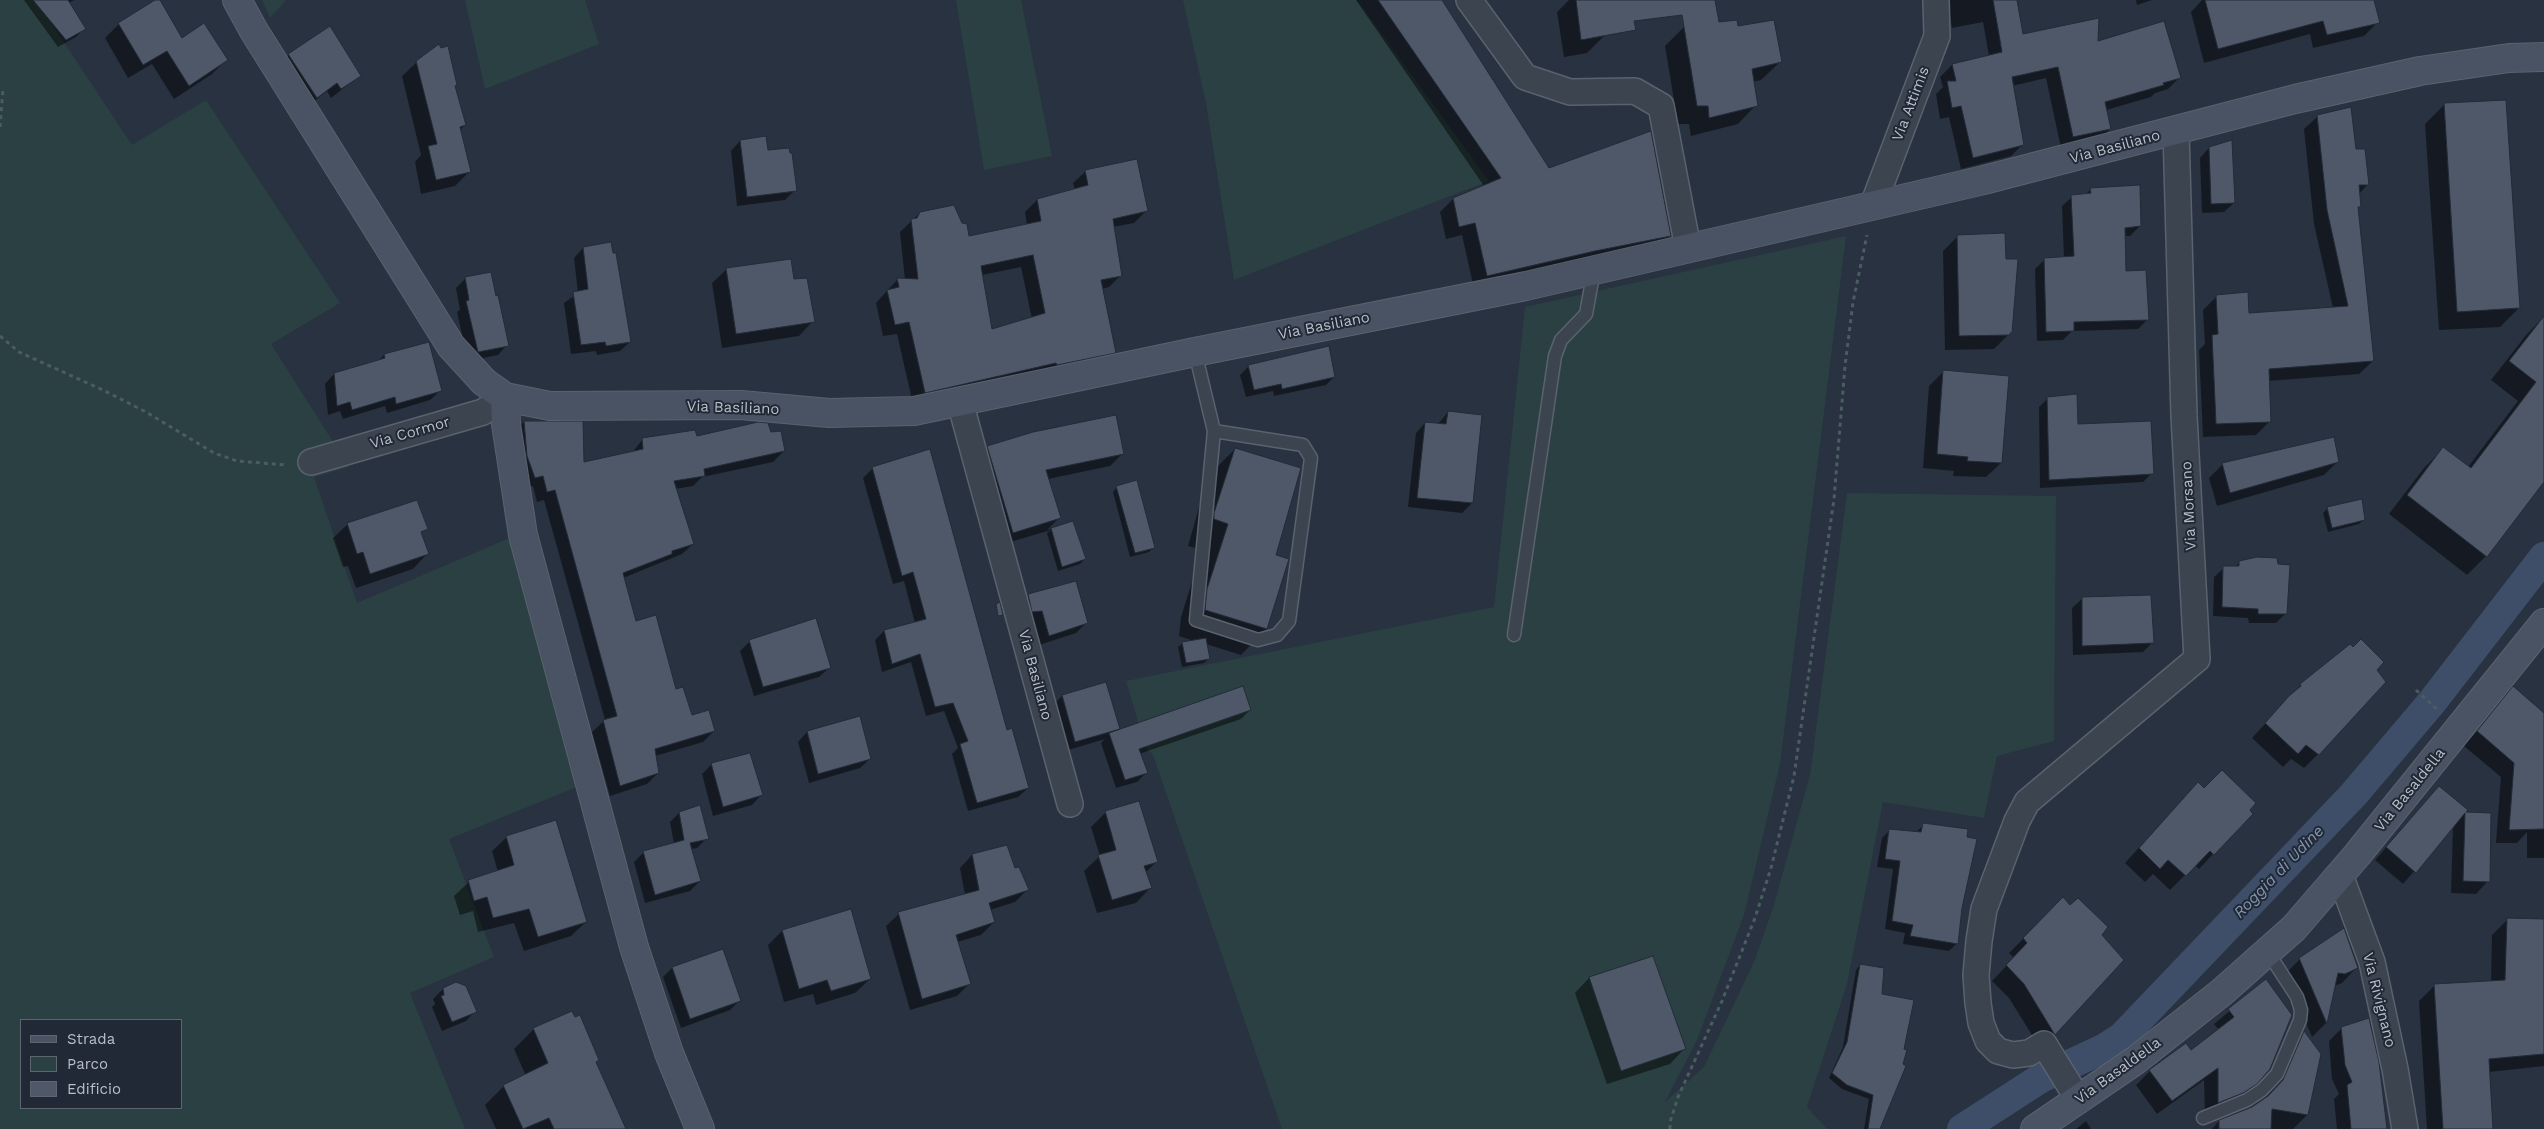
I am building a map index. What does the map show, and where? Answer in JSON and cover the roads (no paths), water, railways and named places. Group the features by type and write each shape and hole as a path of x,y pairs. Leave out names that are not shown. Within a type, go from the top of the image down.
{"street":[{"path":"237,0 254,31 451,346 484,382 505,397 506,424 524,535 634,947 669,1053 700,1129"},
{"path":"1469,0 1525,77 1570,92 1635,90 1661,106 1688,248"},
{"name":"Via Attimis","path":"1873,205 1937,36 1936,0"},
{"name":"Via Basiliano","path":"505,397 550,406 741,405 829,413 914,411 1195,352 1516,288 1984,180 2295,99 2420,71 2509,58 2544,57"},
{"name":"Via Morsano","path":"2073,1090 2044,1044 2029,1053 2013,1055 1998,1051 1988,1041 1981,1023 1978,1003 1979,942 1984,909 2017,821 2027,802 2197,659 2184,416 2176,131"},
{"name":"Via Cormor","path":"311,462 483,412 505,397"},
{"name":"Via Basiliano","path":"960,402 1070,804"},
{"name":"Via Basaldella","path":"2035,1129 2073,1090 2136,1060 2222,992 2294,928 2544,623"},
{"name":"Via Rivignano","path":"2340,874 2372,962 2396,1069 2405,1129"}],"lane":[{"path":"1514,635 1555,356 1561,340 1586,314 1594,270"},
{"path":"1195,352 1214,430 1196,620 1258,640 1277,635 1289,621 1311,458 1303,445 1214,430"},
{"path":"2204,1118 2247,1100 2262,1090 2277,1074 2300,1020 2301,1010 2297,997 2267,951"}],"waterway":[{"name":"Roggia di Udine","path":"1962,1129 2041,1078 2105,1048 2122,1037 2354,794 2432,702 2544,557"}]}
